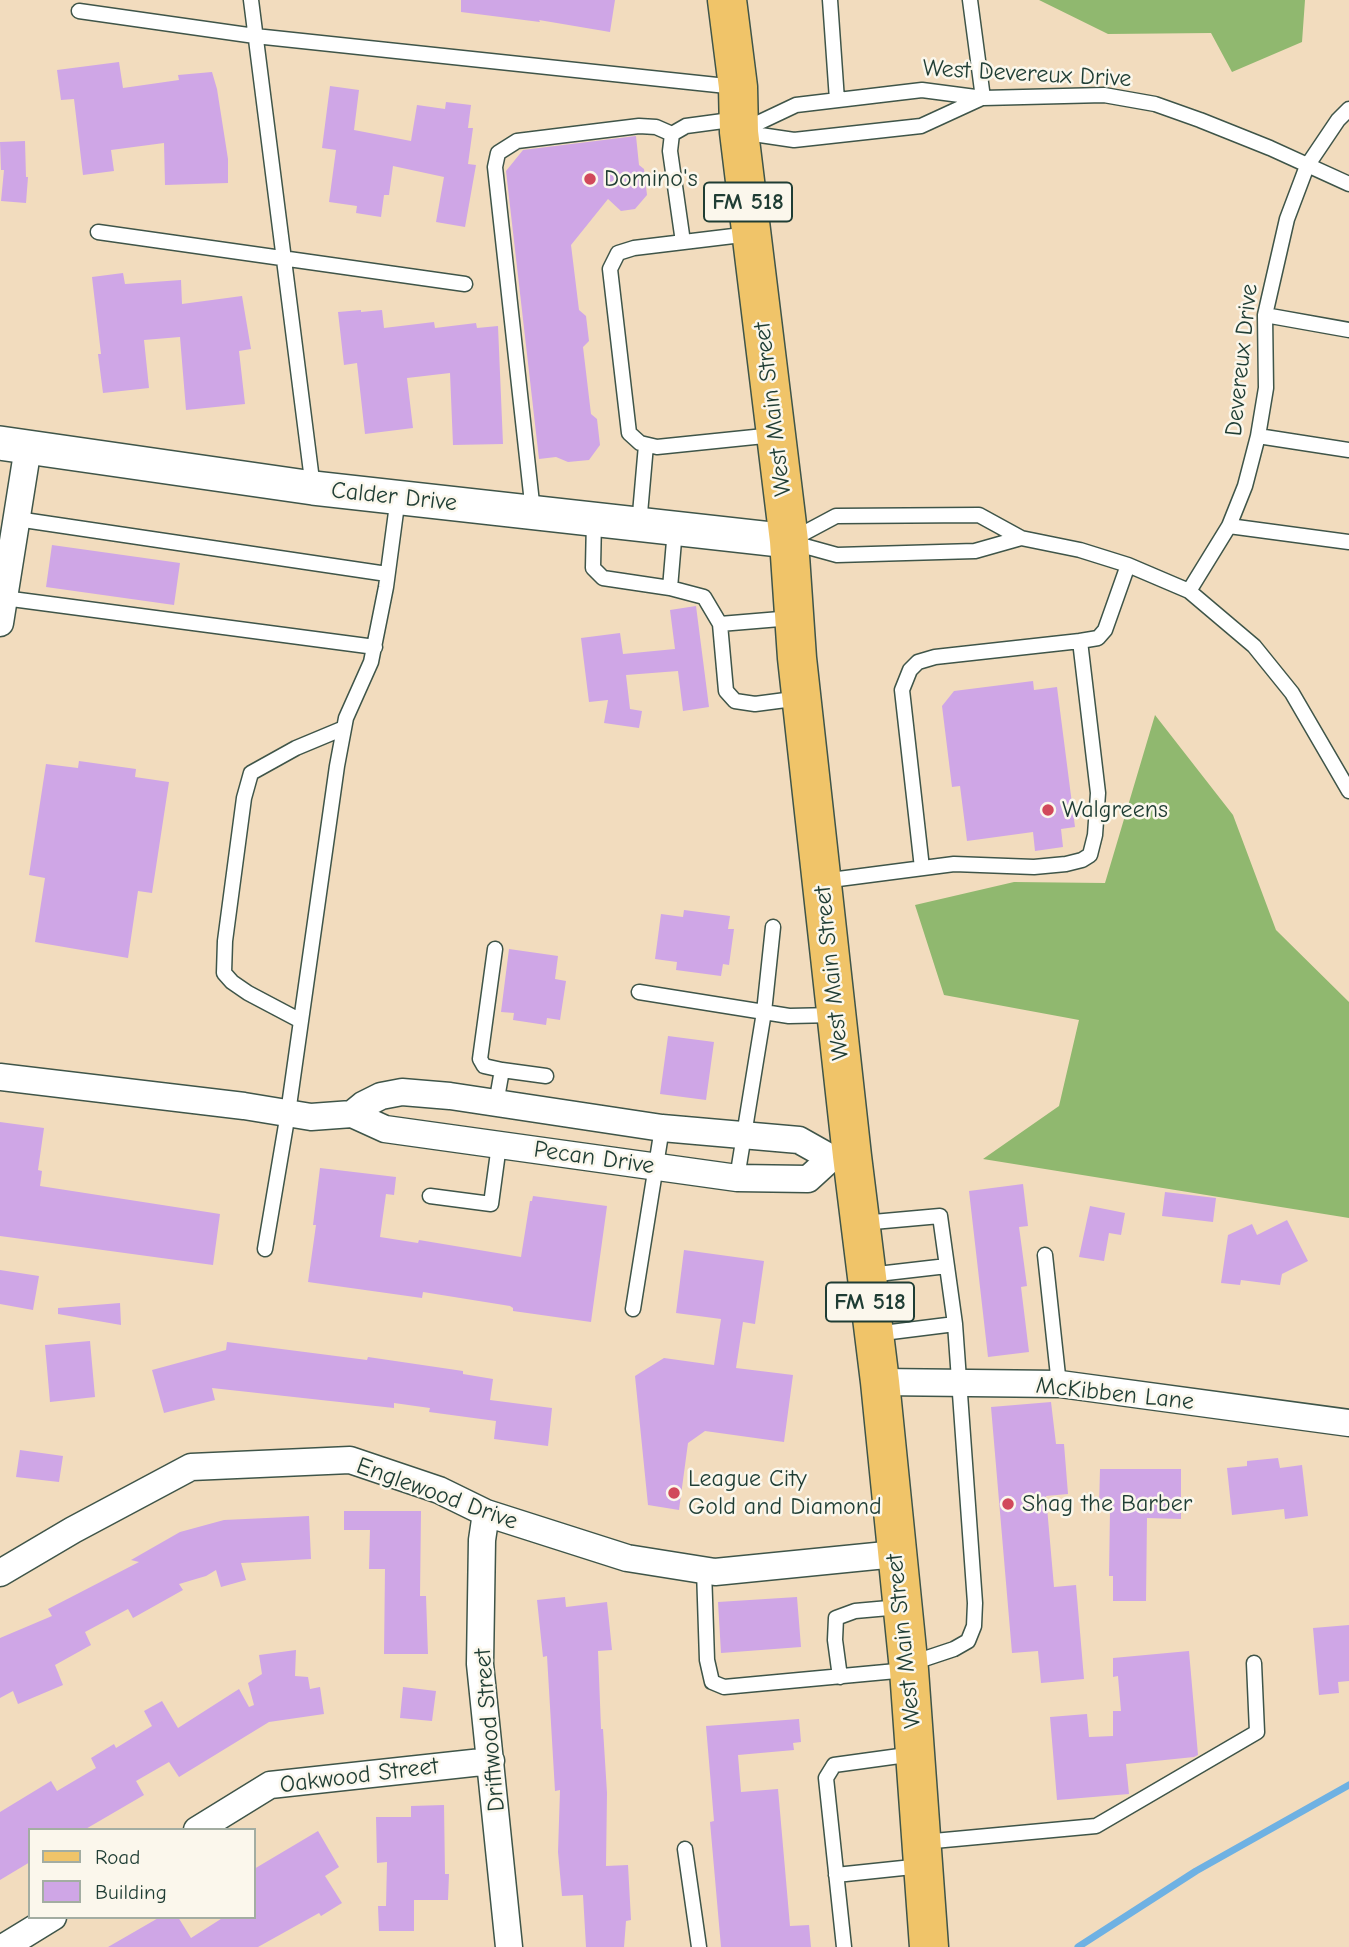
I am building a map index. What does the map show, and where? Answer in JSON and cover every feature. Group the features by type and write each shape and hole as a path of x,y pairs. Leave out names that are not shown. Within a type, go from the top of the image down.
{"main road":[{"name":"West Main Street","path":"727,0 751,234 789,541 794,618 836,1015 841,1157 860,1223 880,1382 908,1667 929,1947"}],"street":[{"name":"Calder Drive","path":"14,445 313,488 789,541"},
{"path":"2,611 17,519 14,445"},
{"name":"Pecan Drive","path":"0,1077 311,1117 352,1114 381,1096 402,1092 450,1096 662,1128 799,1140 841,1157"},
{"name":"Pecan Drive","path":"352,1114 385,1129 737,1178 808,1180 841,1157"},
{"name":"McKibben Lane","path":"880,1382 1059,1385 1349,1423"},
{"name":"Englewood Drive","path":"0,1573 73,1530 191,1467 350,1460 439,1490 486,1513 627,1558 715,1572 896,1554"},
{"name":"Driftwood Street","path":"486,1513 482,1539 481,1664 509,1947"},
{"name":"Oakwood Street","path":"200,1828 270,1785 491,1761"},
{"path":"4,1947 50,1919"}],"lane":[{"path":"251,0 313,488"},
{"path":"830,0 838,100"},
{"path":"79,11 255,36 739,113 794,140 921,125 983,98 970,0"},
{"name":"West Devereux Drive","path":"739,113 922,90 983,98 1104,95 1155,104 1247,138 1349,184"},
{"name":"Devereux Drive","path":"1189,591 1229,526 1245,486 1258,436 1266,388 1265,315 1287,219 1307,166 1338,120 1349,109"},
{"path":"683,242 670,151 673,134 686,126 739,113"},
{"path":"533,512 495,167 498,153 506,145 517,141 639,127 656,128 673,134"},
{"path":"98,232 465,284"},
{"path":"751,234 634,248 618,253 610,269 629,433 640,443 657,447 775,434"},
{"path":"1265,315 1349,330"},
{"path":"1258,436 1349,450"},
{"path":"639,524 646,445"},
{"path":"265,1248 288,1113 344,728 371,662 398,497"},
{"path":"789,541 836,516 979,514 1021,538 1080,550 1128,565 1189,591 1254,646 1292,693 1349,791"},
{"path":"17,519 387,573"},
{"path":"594,519 593,568 603,578 670,588 704,597 720,624 726,691 735,701 755,704 802,698"},
{"path":"1229,526 1349,542"},
{"path":"670,588 675,528"},
{"path":"789,541 837,555 975,551 1021,538"},
{"path":"922,868 902,690 910,670 918,662 935,657 1098,638 1112,615 1128,565"},
{"path":"2,611 374,647"},
{"path":"720,624 794,618"},
{"path":"822,881 954,864 1034,867 1066,864 1090,855 1095,835 1098,793 1080,641"},
{"path":"301,1021 247,993 224,973 225,940 244,798 251,773 296,748 344,728"},
{"path":"737,1178 764,1012 773,927"},
{"path":"495,949 480,1059 484,1066 546,1076"},
{"path":"639,992 764,1012 811,1017 836,1015"},
{"path":"496,1104 502,1070"},
{"path":"633,1309 662,1128"},
{"path":"430,1196 491,1204 499,1145"},
{"path":"704,1570 707,1660 712,1682 724,1687 840,1677 908,1667 968,1641 974,1626 975,1603 955,1324 940,1216 860,1223"},
{"path":"1045,1255 1059,1385"},
{"path":"867,1275 947,1266"},
{"path":"874,1335 955,1324"},
{"path":"840,1677 835,1640 836,1618 855,1611 902,1606"},
{"path":"836,1875 923,1854 1096,1826 1257,1732 1254,1663"},
{"path":"844,1947 826,1778 834,1765 915,1754"},
{"path":"685,1849 699,1947"}],"green space":[{"path":"1039,0 1305,0 1302,42 1232,72 1211,33 1108,34"},
{"path":"1155,715 1233,815 1276,930 1349,1002 1349,1218 983,1159 1059,1106 1079,1020 944,995 915,905 1014,882 1105,883"}],"building":[{"path":"461,0 615,0 610,32 539,20 540,22 461,12"},
{"path":"119,62 123,88 179,80 178,75 212,72 228,159 228,183 165,185 164,143 111,150 114,171 83,175 74,99 61,100 57,70"},
{"path":"330,86 359,90 354,130 411,141 417,105 445,109 446,102 471,105 468,128 473,128 468,164 476,165 465,227 436,222 444,177 393,166 389,195 384,195 381,217 356,213 357,206 329,202 336,150 322,148"},
{"path":"636,136 639,165 644,169 647,195 635,209 621,211 608,199 571,245 579,310 586,316 589,341 583,347 591,414 597,419 600,445 589,460 568,462 556,457 539,459 506,171 523,150"},
{"path":"25,141 28,177 26,203 1,201 4,170 1,170 0,142"},
{"path":"123,273 125,284 181,280 182,304 242,296 251,349 239,351 245,404 186,410 180,337 144,340 149,388 103,393 92,277"},
{"path":"382,310 384,328 434,322 435,328 476,323 477,328 498,326 503,444 453,445 450,373 407,378 413,428 365,434 357,363 344,365 338,312"},
{"path":"52,545 180,563 174,605 46,587"},
{"path":"696,606 709,707 683,711 678,671 626,675 630,709 642,711 639,728 604,723 608,700 589,702 581,638 620,633 623,654 675,649 670,610"},
{"name":"Walgreens","path":"1033,681 1034,690 1057,687 1075,827 1061,829 1063,847 1035,851 1033,832 967,841 960,786 952,787 942,706 954,691"},
{"path":"79,761 136,769 135,777 169,782 152,893 138,891 128,958 35,942 45,878 29,875 46,764 78,768"},
{"path":"684,910 730,916 728,929 734,929 729,965 723,964 721,976 676,970 677,962 655,959 661,914 683,917"},
{"path":"509,949 558,956 555,979 566,981 560,1020 547,1018 546,1025 513,1020 514,1013 501,1012"},
{"path":"668,1036 714,1042 706,1100 660,1094"},
{"path":"0,1122 44,1128 38,1170 42,1171 40,1186 220,1214 213,1265 0,1236"},
{"path":"320,1168 396,1177 394,1195 386,1194 380,1237 418,1243 419,1240 521,1257 533,1196 607,1206 591,1322 513,1311 510,1306 423,1292 422,1298 308,1282"},
{"path":"1023,1184 1028,1226 1019,1227 1027,1286 1021,1287 1029,1352 988,1357 969,1191"},
{"path":"1165,1192 1216,1198 1213,1222 1162,1216"},
{"path":"1090,1206 1125,1213 1121,1235 1109,1233 1104,1261 1079,1257"},
{"path":"1287,1220 1308,1261 1282,1274 1280,1285 1241,1280 1240,1285 1221,1283 1228,1235 1252,1224 1257,1235"},
{"path":"684,1250 764,1261 755,1324 743,1322 736,1368 793,1375 784,1442 705,1431 688,1443 679,1510 648,1505 635,1376 664,1358 714,1365 721,1319 676,1313"},
{"path":"0,1270 39,1276 33,1310 0,1304"},
{"path":"120,1303 121,1325 58,1314 58,1308"},
{"path":"90,1341 95,1397 50,1402 45,1345"},
{"path":"227,1342 367,1360 368,1357 463,1371 463,1374 493,1379 490,1400 552,1408 548,1446 494,1439 496,1421 429,1412 430,1408 394,1403 394,1408 212,1388 215,1400 164,1413 152,1370 226,1350"},
{"path":"1051,1402 1056,1444 1064,1444 1068,1494 1046,1496 1054,1587 1076,1585 1084,1679 1041,1683 1038,1651 1012,1653 991,1407"},
{"path":"20,1450 63,1456 59,1482 16,1477"},
{"path":"1278,1458 1280,1468 1302,1465 1308,1516 1285,1519 1284,1509 1232,1515 1227,1468 1247,1466 1247,1461"},
{"path":"1100,1469 1181,1469 1181,1519 1147,1518 1146,1601 1113,1601 1113,1576 1109,1576 1110,1509 1099,1509"},
{"path":"344,1511 421,1511 420,1596 426,1596 428,1654 384,1654 385,1569 369,1569 370,1530 344,1530"},
{"path":"309,1516 311,1559 241,1563 246,1580 221,1587 216,1570 179,1584 183,1590 133,1618 128,1609 85,1632 91,1645 55,1665 63,1685 18,1704 13,1691 0,1698 0,1638 52,1616 48,1609 139,1562 131,1560 180,1532 224,1520"},
{"path":"565,1597 566,1607 607,1602 612,1650 598,1651 607,1793 606,1866 628,1865 631,1920 626,1921 624,1947 586,1947 583,1895 562,1896 558,1852 560,1790 555,1791 547,1656 543,1657 537,1600"},
{"path":"797,1597 801,1647 721,1653 718,1602"},
{"path":"1349,1625 1349,1681 1338,1682 1339,1693 1319,1695 1313,1628"},
{"path":"296,1650 295,1676 308,1677 310,1689 320,1687 324,1714 269,1722 179,1777 169,1762 136,1781 144,1795 87,1828 28,1828 28,1863 0,1880 0,1812 51,1781 57,1791 96,1768 91,1758 114,1744 116,1748 152,1726 144,1711 162,1701 178,1728 239,1689 249,1707 254,1705 248,1683 262,1674 259,1655"},
{"path":"1189,1651 1198,1755 1126,1764 1129,1794 1057,1800 1050,1717 1087,1714 1089,1737 1113,1736 1113,1711 1121,1711 1118,1676 1113,1677 1113,1658"},
{"path":"403,1687 436,1691 432,1721 400,1718"},
{"path":"799,1719 801,1742 793,1743 794,1750 738,1755 741,1792 778,1789 790,1926 809,1925 811,1947 721,1947 710,1822 714,1821 706,1726"},
{"path":"444,1805 448,1900 414,1900 414,1931 379,1931 378,1906 386,1906 387,1862 377,1863 376,1817 411,1817 411,1806"},
{"path":"318,1831 339,1867 325,1876 342,1903 258,1947 108,1947 157,1919 179,1919 191,1938 221,1919 256,1919 256,1868"}],"waterway":[{"path":"1078,1947 1196,1871 1349,1785"}],"place":[{"name":"Domino's","path":"590,179"},
{"name":"Walgreens","path":"1048,810"},
{"name":"League City Gold and Diamond","path":"674,1493"},
{"name":"Shag the Barber","path":"1008,1504"}]}
